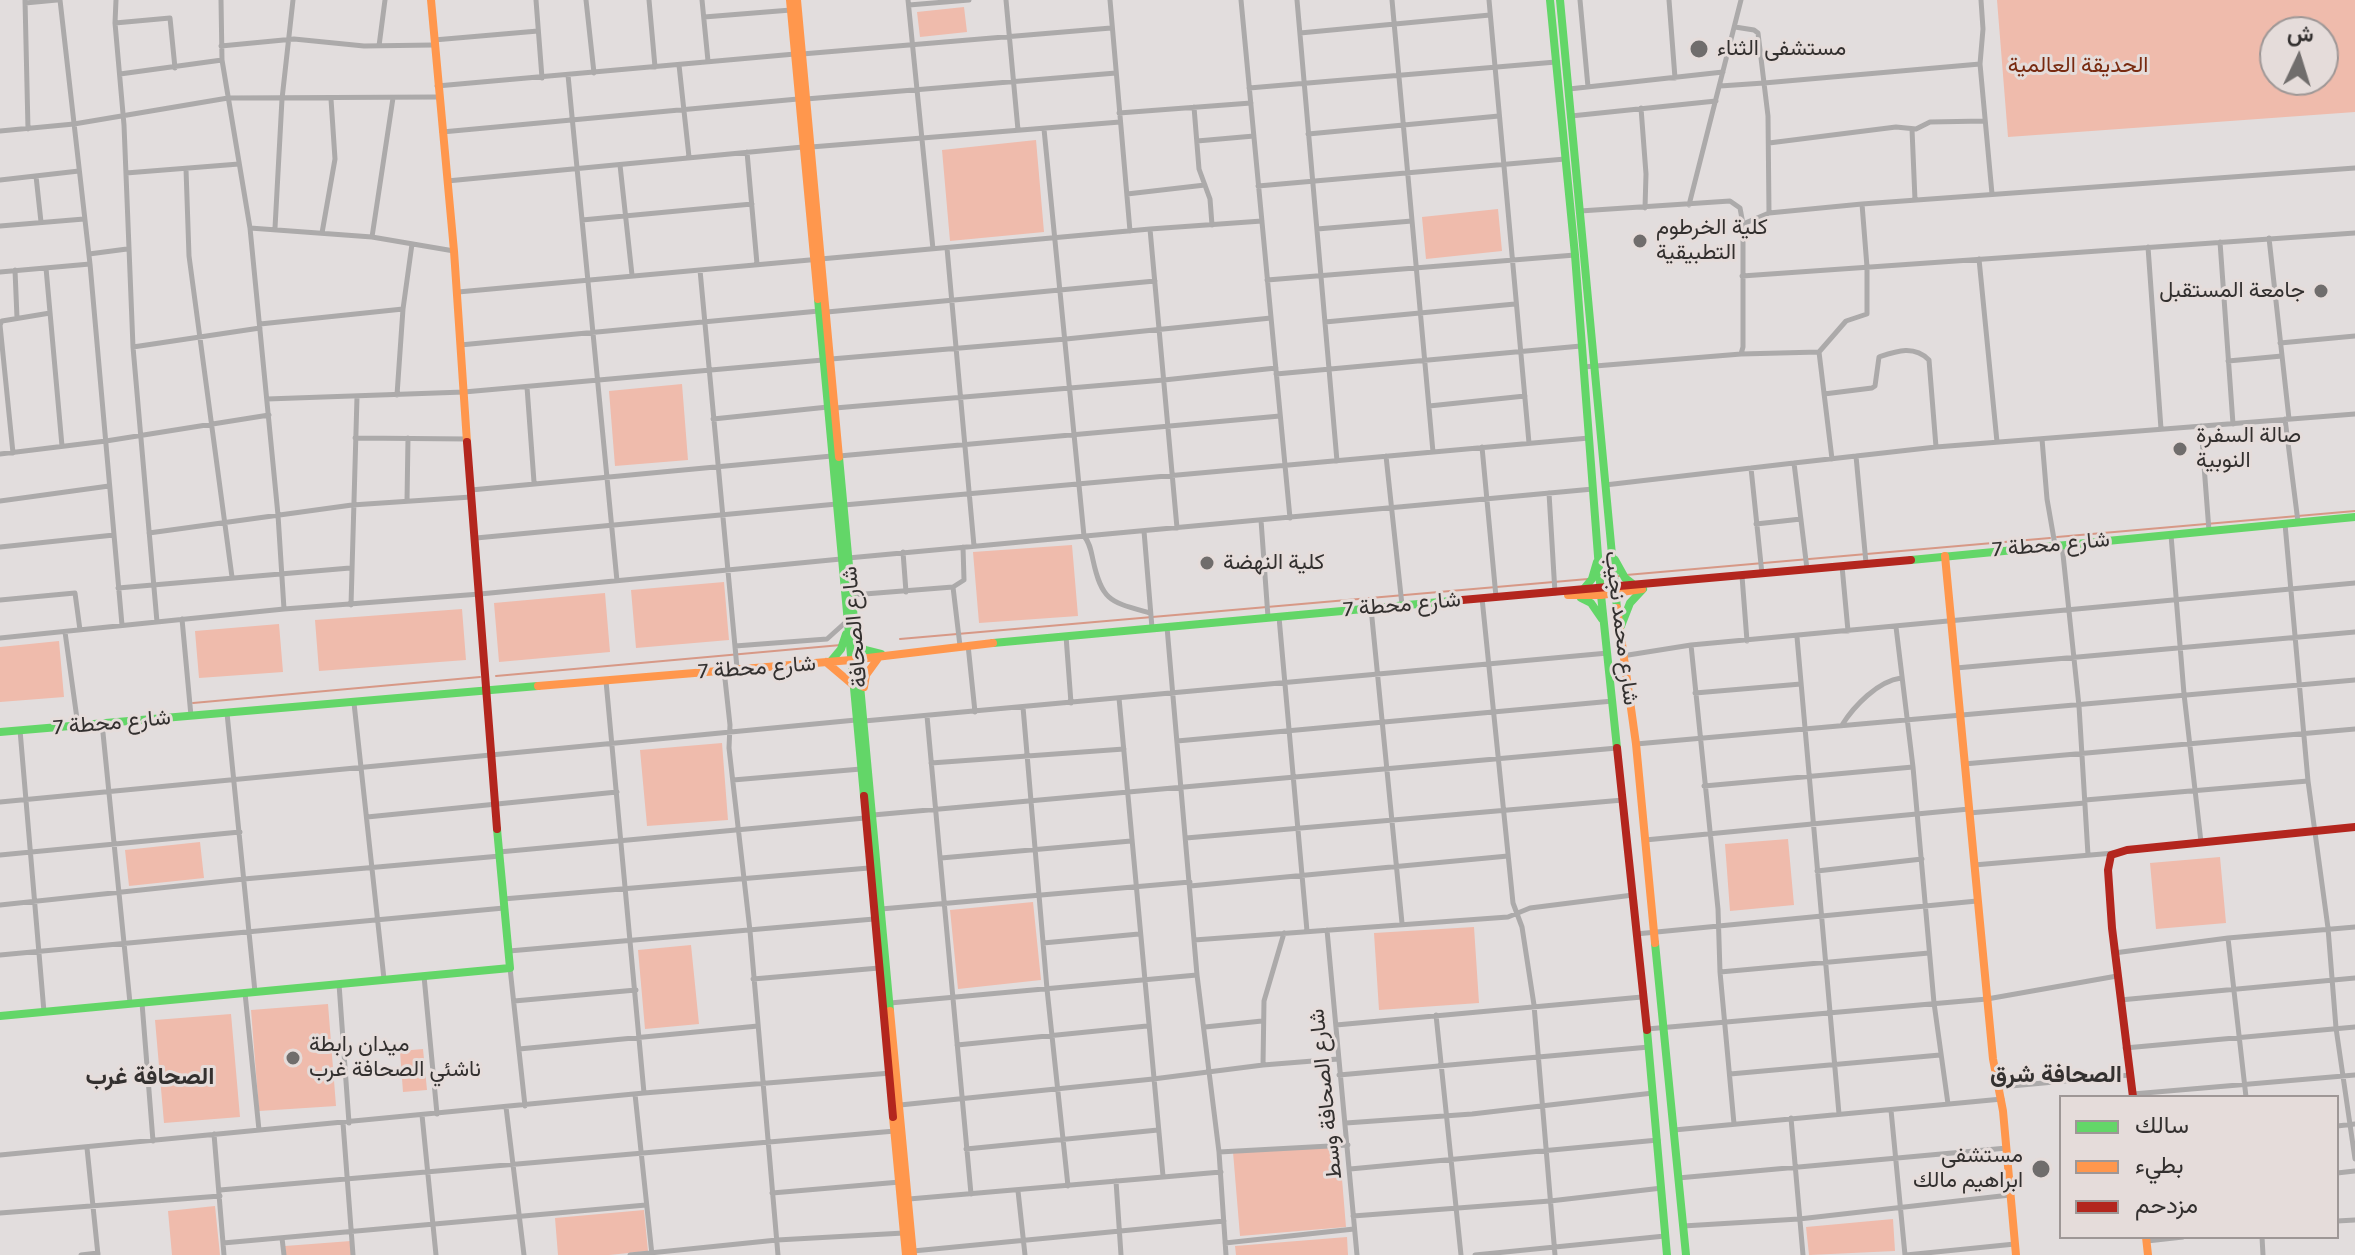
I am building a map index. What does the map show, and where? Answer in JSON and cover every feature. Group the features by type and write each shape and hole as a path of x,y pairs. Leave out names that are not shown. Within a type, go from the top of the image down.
{"street":[{"path":"28,129 25,2 59,0 89,254 122,625"},
{"path":"116,0 133,347 157,622"},
{"path":"221,0 222,60 250,228 284,609"},
{"path":"275,228 282,99 293,0"},
{"path":"379,46 385,0"},
{"path":"431,0 458,292 485,691 525,1106"},
{"path":"536,0 542,78"},
{"path":"586,0 594,73"},
{"path":"649,0 655,67"},
{"path":"702,0 708,61"},
{"name":"شارع الصحافة","path":"797,0 802,99 845,558 856,641 853,686 860,721 881,909 890,1003 895,1131 904,1233 911,1254"},
{"path":"933,249 909,3 969,0"},
{"path":"1006,0 1018,131"},
{"path":"1110,0 1130,231"},
{"path":"1241,0 1290,518"},
{"path":"1297,0 1337,461"},
{"path":"1392,0 1433,452"},
{"path":"1489,0 1529,443"},
{"name":"شارع محمد نجيب","path":"1550,0 1575,255 1601,592 1649,1047 1667,1255"},
{"name":"شارع محمد نجيب","path":"1560,0 1611,552 1622,656 1636,744 1686,1255"},
{"path":"1580,0 1588,87"},
{"path":"1669,0 1675,78"},
{"path":"1689,205 1741,0"},
{"path":"1981,0 1983,29 1980,64 1992,194"},
{"path":"704,17 790,5"},
{"name":"شارع الصحافة","path":"790,5 798,54"},
{"path":"1300,33 1490,15"},
{"path":"115,23 170,18 175,68"},
{"path":"1735,27 1758,33 1769,143 1769,213"},
{"path":"437,86 1111,28"},
{"path":"221,46 304,39 379,46 538,31"},
{"path":"120,74 222,60"},
{"path":"1249,88 1556,62"},
{"path":"1720,86 1980,64"},
{"path":"679,65 689,157"},
{"path":"1568,89 1723,72"},
{"path":"442,132 1116,73"},
{"path":"568,75 617,581"},
{"path":"0,131 74,124 228,98 438,97"},
{"path":"372,237 393,98"},
{"path":"322,233 335,159 331,99"},
{"path":"1570,116 1716,101"},
{"path":"1119,113 1251,103"},
{"path":"1194,107 1199,169 1210,199 1212,225"},
{"path":"1641,108 1645,208"},
{"path":"1308,134 1499,116"},
{"path":"1769,143 1896,127 1912,129 1930,122 1984,121"},
{"path":"447,181 689,157 1120,122"},
{"path":"1044,129 1084,536 1103,594 1150,613"},
{"path":"1912,129 1915,200"},
{"path":"1197,141 1254,136"},
{"path":"747,152 757,264"},
{"path":"1258,186 1565,159"},
{"path":"126,173 239,164"},
{"path":"620,165 632,276"},
{"path":"1743,224 1769,213 1862,204 2355,168"},
{"path":"186,169 186,232 232,577"},
{"path":"0,180 79,171"},
{"path":"36,176 41,222"},
{"path":"1127,194 1205,185"},
{"path":"1579,211 1730,201 1740,208 1743,224 1741,354"},
{"path":"582,220 752,204"},
{"path":"1583,367 1741,354 1819,352 1846,321 1867,314 1862,204"},
{"path":"0,226 84,219"},
{"path":"458,292 1262,221"},
{"path":"1317,229 1412,221"},
{"path":"250,228 372,237 454,251"},
{"path":"1150,229 1177,528"},
{"path":"1742,276 2355,233"},
{"path":"2269,238 2298,522"},
{"path":"2220,242 2233,424"},
{"path":"397,395 403,309 412,244"},
{"path":"947,247 974,546"},
{"path":"2148,247 2161,429"},
{"path":"89,254 127,249"},
{"path":"1267,280 1575,255"},
{"path":"1979,259 1997,442"},
{"path":"0,272 90,264"},
{"path":"46,268 62,446"},
{"path":"15,270 17,318"},
{"path":"700,270 737,668"},
{"path":"460,345 1155,281"},
{"path":"1325,322 1515,304"},
{"path":"133,347 260,326 403,309"},
{"path":"13,453 4,410 1,323 50,313"},
{"path":"267,399 464,392 597,382 1271,318"},
{"path":"2280,343 2355,336"},
{"path":"713,419 1581,346"},
{"path":"1824,394 1875,386 1876,359 1879,357 1900,351 1923,353 1929,360 1936,447"},
{"path":"1819,352 1832,459"},
{"path":"2228,361 2282,356"},
{"path":"527,387 534,482"},
{"path":"1429,406 1525,396"},
{"path":"351,605 357,397"},
{"path":"1605,485 1936,447 2355,414"},
{"path":"0,454 269,415"},
{"path":"149,533 352,505 472,493 534,482 1280,416"},
{"path":"2201,426 2209,531"},
{"path":"355,438 468,439"},
{"path":"407,501 408,438"},
{"path":"476,538 1590,438"},
{"path":"2042,439 2047,499 2058,545 2079,706 2088,855"},
{"path":"1482,447 1496,597"},
{"path":"1386,456 1402,605"},
{"path":"1856,456 1866,563"},
{"path":"1794,463 1807,569"},
{"path":"1751,468 1762,574"},
{"path":"0,501 109,486"},
{"path":"0,638 284,609 480,594 1594,489"},
{"path":"1549,493 1559,593"},
{"name":"شارع محطة 7","path":"0,732 854,660 964,645 1482,598 1615,591 1866,563 2355,517"},
{"path":"1756,524 1801,519"},
{"path":"1261,520 1268,617"},
{"path":"2285,524 2308,781 2328,928 2336,1028 2353,1124 2355,1159"},
{"path":"1144,531 1152,628"},
{"path":"0,547 114,535"},
{"path":"2171,535 2184,694 2201,842"},
{"path":"851,595 953,587 964,580 963,547"},
{"path":"903,552 906,592"},
{"path":"1598,552 1594,574 1580,594 1591,603 1605,624"},
{"path":"1611,552 1622,575 1643,587 1626,609 1620,632"},
{"path":"1945,556 1993,1059 2002,1099 2016,1255"},
{"name":"شارع الصحافة","path":"845,558 847,632 863,709 860,721 861,769 869,816 869,868 879,968 900,1105 911,1254"},
{"path":"1842,566 1848,631"},
{"path":"118,588 350,568"},
{"path":"1742,576 1747,641"},
{"path":"1622,656 1691,645 2355,583"},
{"path":"953,587 975,712"},
{"path":"0,600 75,593 80,630"},
{"path":"1482,598 1513,903 1518,914 1534,1005 1540,1057 1555,1251"},
{"path":"1371,608 1402,923"},
{"path":"735,646 827,639 853,613"},
{"path":"1279,617 1307,931"},
{"path":"182,619 191,716"},
{"path":"1167,627 1197,975 1221,1172 1226,1255"},
{"path":"1896,627 1913,767 1934,1003 1948,1104"},
{"path":"65,632 78,726"},
{"path":"847,632 841,649 828,662 853,686"},
{"path":"1956,668 2355,632"},
{"path":"1066,636 1071,703"},
{"path":"1797,637 1839,1114"},
{"path":"856,641 865,650 891,655"},
{"path":"1691,645 1718,909 1720,972 1734,1124"},
{"path":"0,802 1608,653"},
{"path":"863,709 864,679 879,657"},
{"path":"724,669 778,1255"},
{"path":"1842,726 1860,703 1888,681 1901,678"},
{"path":"1636,744 2355,680"},
{"path":"606,681 644,1093"},
{"path":"1695,693 1801,684"},
{"path":"1119,698 1163,1176"},
{"path":"1177,741 1613,701"},
{"path":"354,703 384,979"},
{"path":"1023,707 1047,989 1068,1186"},
{"path":"227,713 249,930 259,1130"},
{"path":"927,716 971,1194"},
{"path":"102,723 130,1003"},
{"path":"1964,764 2355,729"},
{"path":"20,730 44,1012"},
{"path":"0,905 621,839 1618,748"},
{"path":"931,763 1124,749"},
{"path":"1704,786 1913,767"},
{"path":"733,780 861,769"},
{"path":"1645,840 2308,781"},
{"path":"367,817 617,792"},
{"path":"1186,838 1623,800"},
{"path":"1974,865 2355,827"},
{"path":"0,855 240,832"},
{"path":"941,858 1131,841"},
{"path":"2115,853 2110,858 2108,870 2114,953 2133,1095 2355,1075"},
{"path":"881,909 1508,856"},
{"path":"1817,871 1922,859"},
{"path":"0,955 377,920 625,889 869,868"},
{"path":"1194,940 1518,914 1530,908 1633,895"},
{"path":"1636,934 1977,901"},
{"path":"508,951 874,919"},
{"path":"2114,953 2228,938 2355,927"},
{"name":"شارع الصحافة وسط","path":"1327,930 1357,1255"},
{"path":"1263,1065 1264,1001 1284,933"},
{"path":"1043,943 1139,934"},
{"path":"2228,938 2246,1095"},
{"path":"1720,972 1929,953"},
{"path":"0,1016 510,968"},
{"path":"753,979 879,968"},
{"path":"890,1003 1197,975"},
{"path":"424,976 437,1114"},
{"path":"1647,1029 1987,999 2117,976"},
{"path":"2120,1000 2355,978"},
{"path":"339,984 353,1255"},
{"path":"514,1001 636,990"},
{"path":"1336,1025 1642,997"},
{"path":"141,1002 153,1141"},
{"path":"1436,1015 1461,1255"},
{"path":"1205,1027 1262,1021"},
{"path":"519,1049 758,1026"},
{"path":"957,1045 1147,1026"},
{"path":"2125,1048 2355,1027"},
{"path":"1339,1075 1649,1047"},
{"path":"1730,1074 1940,1055"},
{"path":"900,1105 1338,1059"},
{"path":"0,1155 762,1082 893,1073"},
{"path":"2000,1087 2130,1075"},
{"path":"1346,1123 1472,1114 1653,1093"},
{"path":"635,1094 652,1254"},
{"path":"1673,1130 2002,1099"},
{"path":"506,1107 524,1255"},
{"path":"1891,1110 1906,1255 2015,1244"},
{"path":"422,1115 436,1255"},
{"path":"1791,1118 1803,1255"},
{"path":"966,1149 1158,1130"},
{"path":"0,1213 895,1131"},
{"path":"214,1134 224,1255"},
{"path":"1350,1169 1658,1140"},
{"path":"1219,1152 1348,1145"},
{"path":"81,1255 98,1254 87,1148"},
{"path":"1678,1178 2007,1148"},
{"path":"909,1199 1221,1172"},
{"path":"1116,1181 1121,1255"},
{"path":"772,1193 900,1182"},
{"path":"1353,1216 1550,1201 1662,1188"},
{"path":"1018,1191 1025,1255"},
{"path":"1683,1226 1799,1219 2010,1195"},
{"path":"223,1243 646,1205"},
{"path":"911,1254 1023,1239 1224,1221"},
{"path":"1225,1243 1354,1229"},
{"path":"630,1255 777,1240 904,1233"},
{"path":"1475,1255 1555,1251 1665,1236"},
{"path":"282,1238 284,1255"},
{"path":"2146,1239 2148,1255"}],"green space":[{"name":"الحديقة العالمية","path":"1997,0 2355,0 2355,112 2008,137"},
{"path":"964,7 967,32 920,37 917,12"},
{"path":"1036,140 1044,232 950,241 942,150"},
{"path":"1498,209 1502,251 1426,259 1422,217"},
{"path":"682,384 688,460 615,466 609,391"},
{"path":"1072,545 1078,616 979,623 973,552"},
{"path":"724,582 729,640 636,648 631,590"},
{"path":"605,593 610,652 499,662 494,603"},
{"path":"462,609 466,660 319,671 315,620"},
{"path":"279,624 283,672 199,678 195,631"},
{"path":"59,641 64,697 0,702 0,647"},
{"path":"722,743 728,820 647,826 640,750"},
{"path":"1788,839 1794,905 1730,911 1725,844"},
{"path":"200,842 204,878 129,886 125,850"},
{"path":"2220,857 2226,923 2156,929 2150,863"},
{"path":"1033,902 1041,980 958,989 950,910"},
{"path":"1474,927 1479,1003 1379,1010 1374,933"},
{"path":"691,945 699,1024 645,1029 638,950"},
{"name":"ميدان رابطة ناشئي الصحافة غرب","path":"328,1004 336,1106 259,1111 251,1010"},
{"path":"231,1014 240,1117 164,1123 155,1020"},
{"path":"423,1049 427,1090 403,1092 400,1051"},
{"path":"1339,1143 1346,1227 1240,1236 1233,1152"},
{"path":"215,1206 220,1255 172,1255 168,1211"},
{"path":"644,1210 648,1251 558,1255 555,1218"},
{"path":"1893,1219 1895,1251 1809,1255 1806,1227"},
{"path":"1347,1237 1348,1255 1236,1255 1235,1246"},
{"path":"351,1241 352,1255 286,1255 285,1246"}],"waterway":[{"path":"2057,537 2355,511"},
{"path":"1626,575 2050,538"},
{"path":"1603,577 1620,576"},
{"path":"900,639 1588,579"},
{"path":"496,676 841,645"},
{"path":"193,703 480,677"}],"traffic: fast":[{"path":"1550,0 1617,748"},
{"path":"1560,0 1617,608"},
{"path":"818,299 864,796"},
{"path":"839,457 890,1011"},
{"path":"1911,560 2355,517"},
{"path":"1615,560 1625,578 1634,585"},
{"path":"1582,591 1592,579 1597,562"},
{"path":"1621,626 1630,603 1643,589"},
{"path":"1581,598 1591,603 1602,619"},
{"path":"993,643 1462,600"},
{"path":"831,661 841,649 846,634"},
{"path":"857,643 865,650 881,654"},
{"path":"0,732 538,686"},
{"path":"0,1016 510,968 497,829"},
{"path":"1655,943 1686,1255"},
{"path":"1647,1030 1667,1255"}],"traffic: slow":[{"path":"431,0 454,251 467,442"},
{"path":"790,0 818,299"},
{"path":"797,0 839,457"},
{"path":"1945,556 1993,1059 2003,1111 2016,1255"},
{"path":"1568,595 1601,595 1642,589"},
{"path":"1617,608 1636,744 1655,943"},
{"path":"538,686 851,660 993,643"},
{"path":"864,687 866,675 879,657"},
{"path":"826,662 852,684"},
{"path":"890,1011 913,1255"},
{"path":"893,1117 906,1255"},
{"path":"2146,1239 2148,1255"}],"traffic: jam":[{"path":"467,442 497,829"},
{"path":"1462,600 1911,560"},
{"path":"1617,748 1647,1030"},
{"path":"864,796 893,1117"},
{"path":"2133,1095 2112,928 2108,870 2111,855 2127,850 2355,827"}],"place":[{"name":"مستشفى الثناء","path":"1699,49"},
{"name":"كلية الخرطوم التطبيقية","path":"1640,241"},
{"name":"جامعة المستقبل","path":"2321,291"},
{"name":"صالة السفرة النوبية","path":"2180,449"},
{"name":"كلية النهضة","path":"1207,563"},
{"name":"ميدان رابطة ناشئي الصحافة غرب","path":"293,1058"},
{"name":"مستشفى ابراهيم مالك","path":"2041,1169"}],"district":[{"name":"الصحافة شرق","path":"2056,1075"},
{"name":"الصحافة غرب","path":"150,1077"}]}
